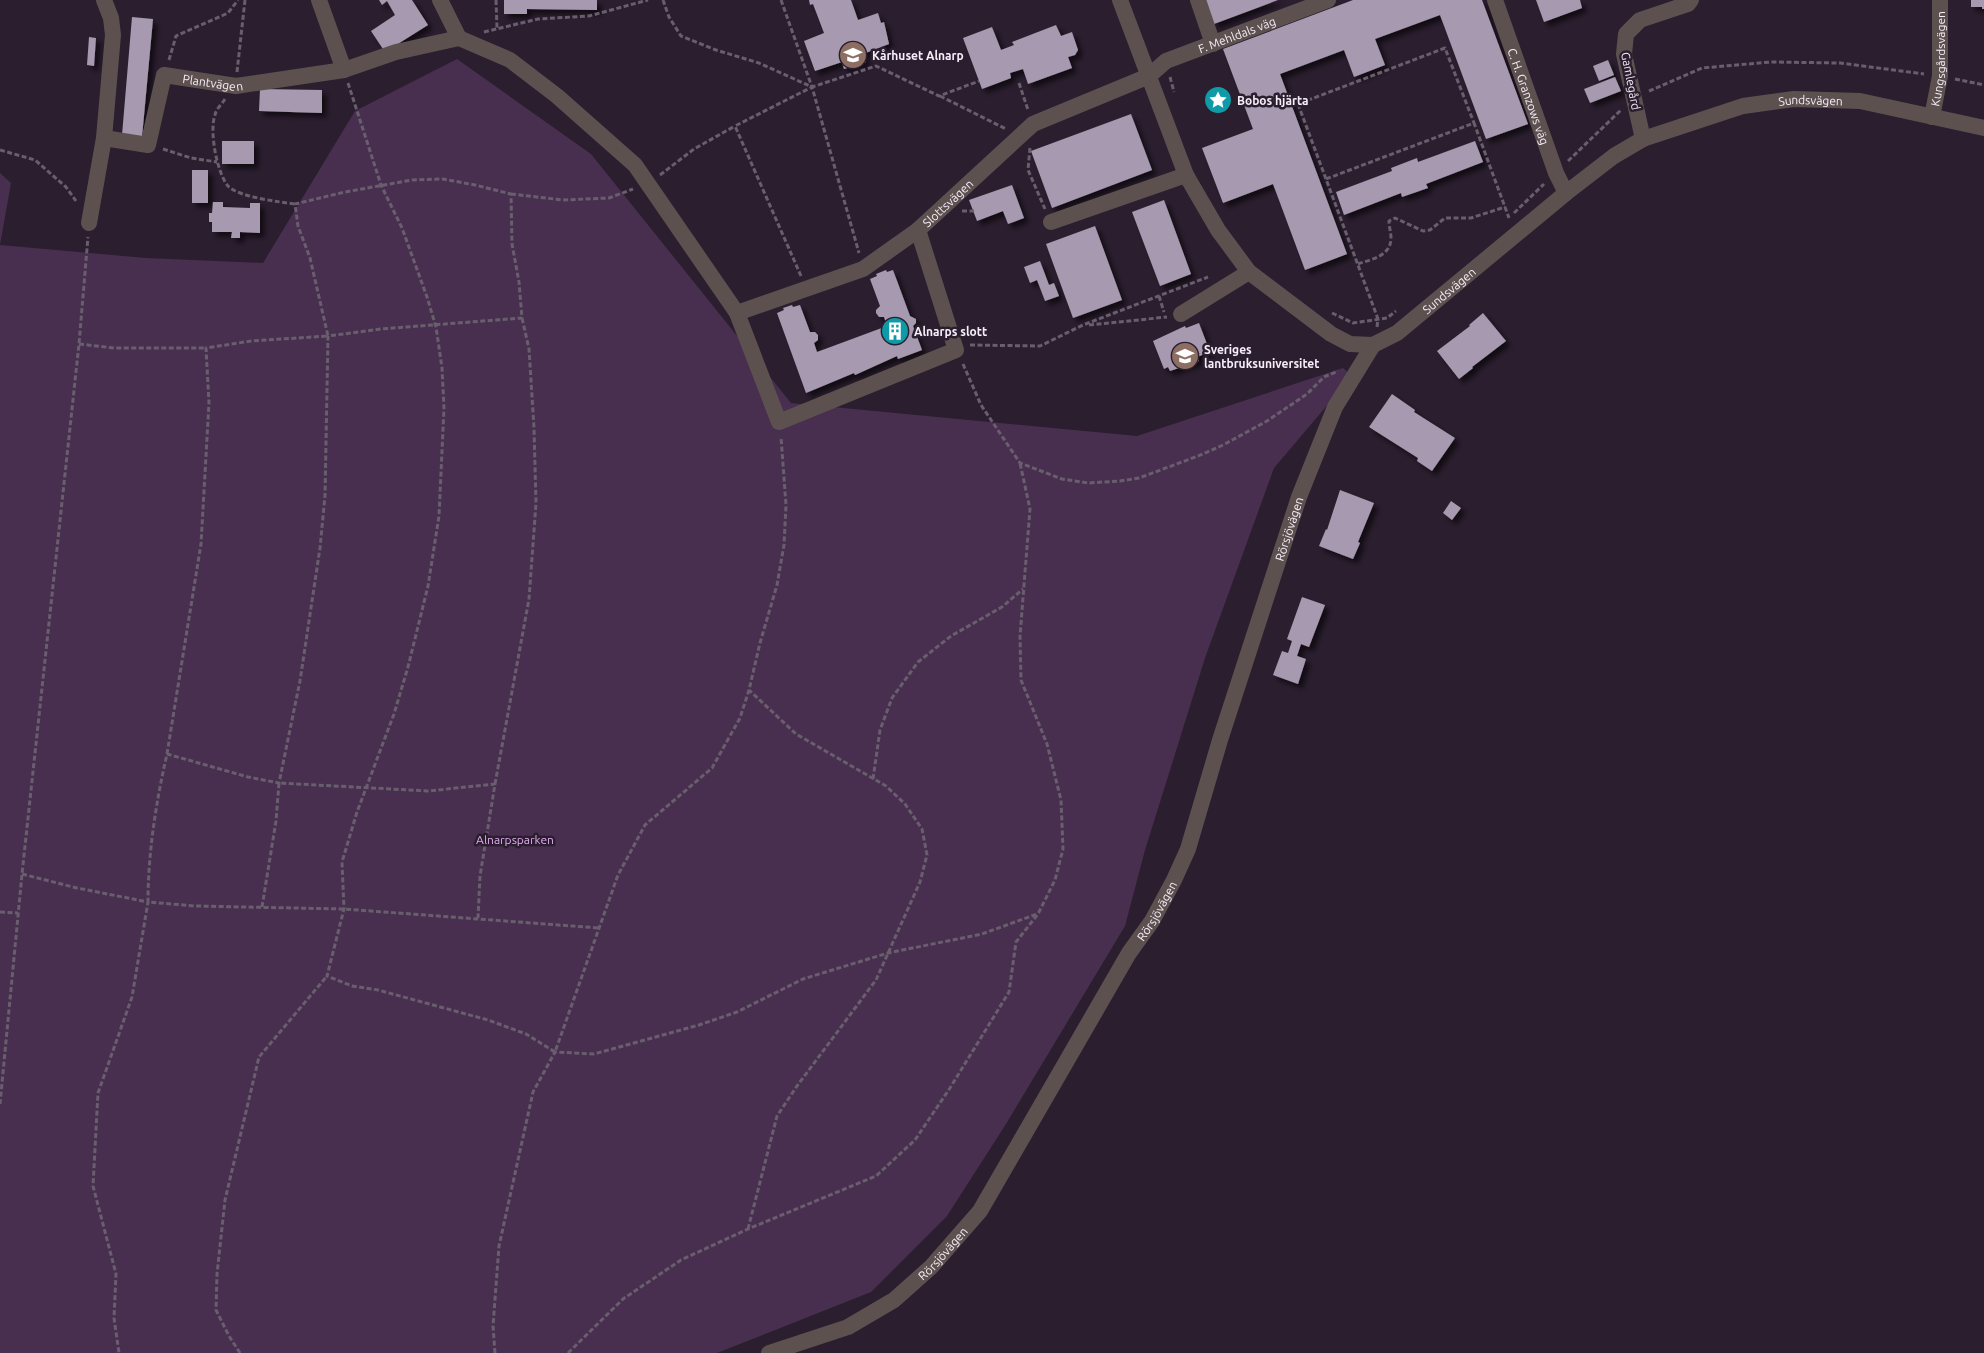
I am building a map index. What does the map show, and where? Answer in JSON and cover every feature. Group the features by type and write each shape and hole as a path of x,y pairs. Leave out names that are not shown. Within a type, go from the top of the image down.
{"street":[{"path":"89,223 104,138 113,35 112,18 104,0"},
{"path":"319,0 344,70"},
{"path":"440,0 460,38 510,60 557,96 635,165 737,313 779,422 955,347 918,230"},
{"path":"1120,0 1186,175 1218,230 1249,272 1331,334 1350,344 1373,345"},
{"path":"1198,0 1213,44"},
{"name":"F. Mehldals väg","path":"1149,76 1166,61 1328,0"},
{"name":"C. H. Granzows väg","path":"1495,0 1556,172 1566,193"},
{"name":"Gamlegård","path":"1643,139 1624,54 1626,34 1640,20 1658,7 1688,4 1691,0"},
{"name":"Kungsgårdsvägen","path":"1932,118 1940,76 1940,0"},
{"name":"Plantvägen","path":"148,145 164,75 236,86 344,70 396,52 460,38"},
{"name":"Slottsvägen","path":"737,313 863,269 918,230 1032,124 1149,76"},
{"name":"Sundsvägen","path":"1373,345 1397,333 1434,305 1566,193 1614,156 1643,139 1743,106 1794,99 1860,101 1984,128"},
{"path":"104,138 148,145"},
{"path":"1050,222 1186,175"},
{"path":"1173,316 1249,272"},
{"name":"Rörsjövägen","path":"769,1353 848,1327 894,1300 931,1267 980,1211 1129,953 1152,921 1174,880 1188,849 1220,740 1299,497 1336,407 1373,345"}],"path":[{"path":"164,75 176,36 228,13 238,0"},
{"path":"245,0 236,86 228,94 214,115 213,146 228,186 244,195 295,204 381,184 412,180 443,179 511,194 512,244 520,282 522,318 529,349 536,503 529,599 480,876 478,918"},
{"path":"496,0 497,28"},
{"path":"460,38 538,19 589,16 648,0"},
{"path":"663,0 669,17 682,36 716,50 759,63 812,87"},
{"path":"781,0 812,87 863,269"},
{"path":"1378,318 1298,104 1445,48 1508,218 1634,98 1702,68 1771,62 1840,63 1940,76 1984,85"},
{"path":"1166,61 1174,96"},
{"path":"806,288 735,126 812,87 876,66 1020,136"},
{"path":"240,1353 216,1310 225,1200 259,1057 327,976 344,909 342,862 366,786 394,714 408,667 428,586 439,516 444,408 442,368 435,325 402,228 381,184 344,70"},
{"path":"940,96 979,81"},
{"path":"1019,82 1032,124 1028,170 1050,222"},
{"path":"1326,178 1474,124"},
{"path":"148,145 191,158 218,162"},
{"path":"0,150 35,160 50,172 66,187 89,223 79,344 22,874 0,1104"},
{"path":"262,907 276,821 279,783 300,681 320,548 325,496 328,336 310,258 298,226 295,204"},
{"path":"1358,264 1382,256 1387,250 1391,237 1388,221 1395,218 1423,231 1430,230 1438,221 1444,218 1471,218 1504,207"},
{"path":"568,1353 623,1299 681,1260 748,1229 876,1176 915,1140 950,1088 1009,992 1016,942 1038,914 1056,880 1063,849 1061,800 1047,744 1021,680 1020,636 1030,510 1020,463 981,405 955,347 1040,346 1083,325 1215,274"},
{"path":"1083,325 1173,316 1160,296"},
{"path":"1324,310 1353,323 1386,318 1402,306"},
{"path":"79,344 114,348 206,348 251,341 328,336 522,318"},
{"path":"119,1353 114,1318 116,1274 94,1186 98,1093 132,997 148,902 148,883 158,794 167,754 201,544 208,403 206,348"},
{"path":"1020,463 1062,480 1088,483 1139,478 1223,445 1267,420 1307,394 1324,378 1343,368"},
{"path":"495,1353 493,1326 499,1246 533,1092 555,1052 618,874 645,825 712,768 740,718 749,690 777,585 784,545 786,505 779,422"},
{"path":"874,779 880,730 892,698 918,662 951,636 1002,607 1023,589"},
{"path":"748,1229 777,1116 796,1086 876,980 920,882 927,855 922,829 905,804 886,786 796,734 749,690"},
{"path":"167,754 248,777 279,783 366,786 428,791 495,784"},
{"path":"22,874 77,888 148,902 195,906 344,909 599,928"},
{"path":"0,912 18,913"},
{"path":"327,976 352,986 378,990 488,1020 526,1034 555,1052 594,1054 699,1025 737,1012 804,979 888,952 982,934 1038,914"}],"green space":[{"name":"Alnarpsparken","path":"457,59 591,154 791,403 1137,436 1343,368 1352,376 1274,468 1205,658 1145,850 1125,926 1006,1124 947,1216 871,1292 717,1353 0,1353 0,245 146,258 263,263 355,111"},
{"path":"0,173 11,183 0,245"}],"building":[{"path":"379,0 412,0 428,25 385,52 371,31 395,15 387,1 382,5"},
{"path":"504,0 597,0 597,10 527,9 527,14 504,14"},
{"path":"809,0 851,0 858,20 878,13 881,23 884,22 889,44 863,54 866,62 844,69 842,62 815,71 804,41 824,33 813,4 810,5"},
{"path":"1205,0 1278,0 1214,24"},
{"path":"1353,0 1482,0 1528,124 1486,139 1440,15 1375,39 1385,65 1354,77 1344,50 1280,74 1347,254 1305,270 1273,184 1223,203 1202,148 1253,129 1223,49"},
{"path":"1536,0 1580,0 1582,8 1544,22"},
{"path":"1971,0 1984,0 1984,9 1982,7 1971,7"},
{"path":"132,17 153,19 142,137 122,135"},
{"path":"1056,25 1061,36 1072,32 1078,50 1075,55 1068,57 1072,68 1028,84 1023,69 1010,73 1011,78 982,89 963,38 992,27 1001,50 1014,45 1012,42"},
{"path":"89,37 96,38 94,66 87,65"},
{"path":"1608,60 1614,75 1599,81 1593,66"},
{"path":"1615,77 1621,91 1590,103 1584,89"},
{"path":"260,89 322,90 322,113 259,111"},
{"path":"1131,114 1152,170 1052,208 1031,151"},
{"path":"222,141 254,141 254,164 222,164"},
{"path":"1475,141 1483,162 1426,184 1428,188 1402,197 1401,193 1344,215 1336,192 1392,171 1391,168 1417,158 1418,162"},
{"path":"192,170 208,170 208,203 192,203"},
{"path":"1012,185 1024,218 1008,224 1003,211 977,221 969,200"},
{"path":"1164,200 1191,274 1160,286 1132,212"},
{"path":"213,202 223,202 223,207 250,208 250,203 260,203 260,233 240,232 240,238 231,238 232,232 212,232 212,222 209,222 209,213 212,213"},
{"path":"1095,226 1122,300 1073,318 1046,244"},
{"path":"1040,261 1049,285 1054,283 1059,296 1045,301 1037,280 1030,283 1024,267"},
{"name":"Alnarps slott","path":"886,270 887,272 893,270 910,316 916,319 916,323 913,326 922,350 898,359 897,356 855,375 854,373 806,393 777,313 784,310 783,308 800,305 810,332 815,332 818,335 818,340 814,343 817,352 887,326 884,317 879,317 876,313 880,306 870,279"},
{"path":"1483,313 1506,341 1459,379 1437,351 1470,326"},
{"path":"1199,323 1210,352 1197,357 1199,361 1170,371 1168,367 1164,369 1153,341 1185,326 1186,328"},
{"path":"1392,394 1415,410 1414,412 1455,438 1432,471 1417,461 1418,458 1369,427"},
{"path":"1340,490 1374,503 1353,559 1319,546 1327,530"},
{"path":"1451,501 1461,508 1452,520 1443,513"},
{"path":"1302,597 1325,605 1309,647 1301,644 1297,656 1306,659 1298,684 1273,675 1282,651 1288,653 1292,641 1287,639"}],"place":[{"name":"Kårhuset Alnarp","path":"853,55"},
{"name":"Bobos hjärta","path":"1218,100"},
{"name":"Alnarps slott","path":"895,331"},
{"name":"Sveriges lantbruksuniversitet","path":"1185,356"}]}
